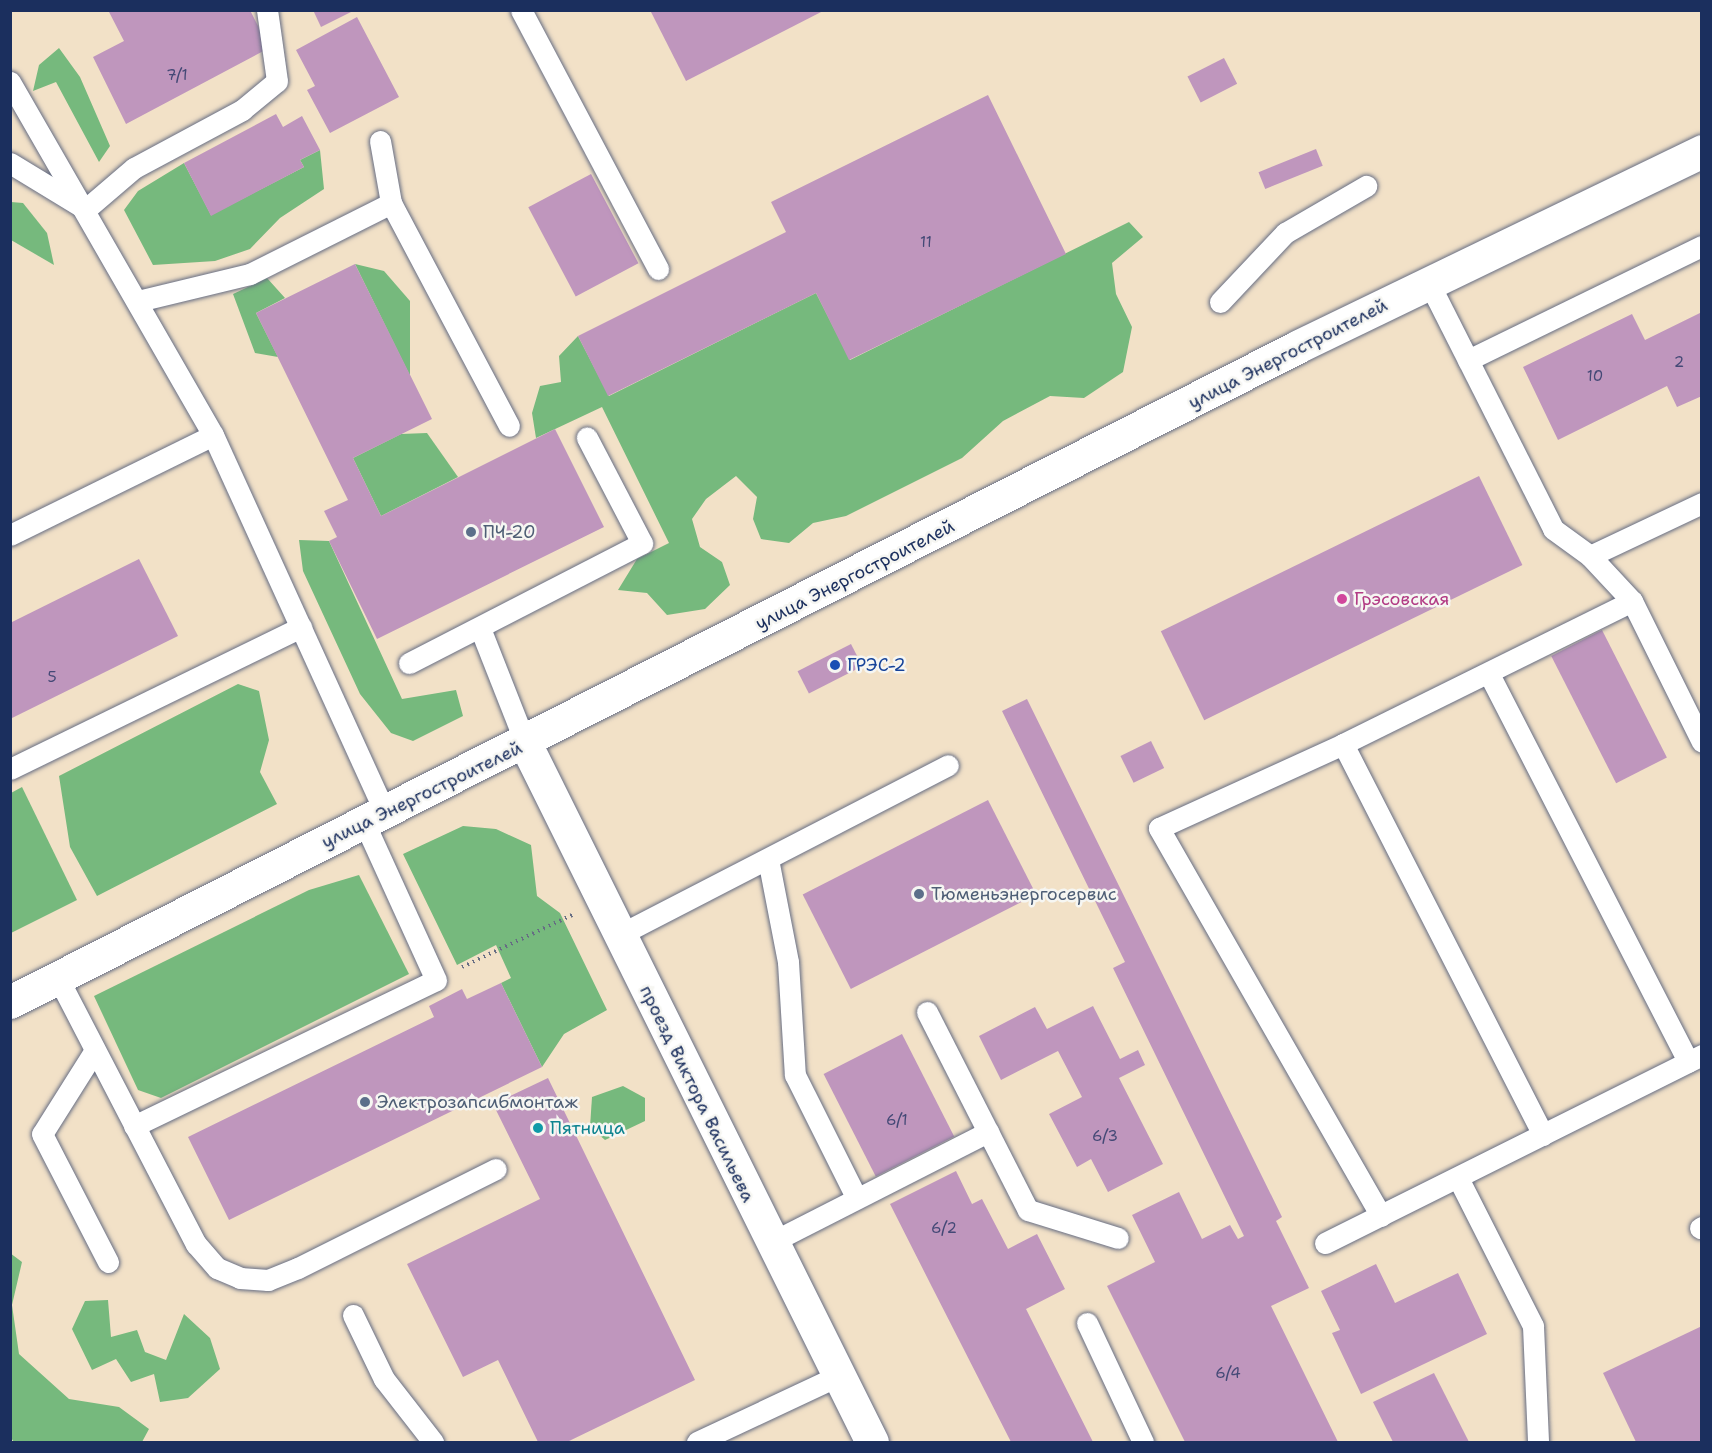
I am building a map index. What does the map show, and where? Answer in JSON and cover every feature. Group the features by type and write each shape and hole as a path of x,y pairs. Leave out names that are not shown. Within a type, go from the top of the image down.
{"main road":[{"name":"улица Энергостроителей","path":"10,1002 375,817 526,745 1430,284 1701,151"},
{"name":"проезд Виктора Васильева","path":"526,745 770,1243 872,1443"}],"lane":[{"path":"86,209 134,168 242,110 277,81 267,10"},
{"path":"521,10 658,269"},
{"path":"10,82 86,209 213,435 301,627 436,980 134,1126"},
{"path":"380,141 392,203 509,426"},
{"path":"10,163 86,209"},
{"path":"1220,302 1285,233 1366,186"},
{"path":"138,301 250,274 392,203"},
{"path":"1468,360 1701,246"},
{"path":"1430,284 1553,529 1590,556 1632,601 1701,742"},
{"path":"10,535 213,435"},
{"path":"409,663 642,543 587,438"},
{"path":"1590,556 1701,503"},
{"path":"1381,1216 1159,828 1489,674 1632,601"},
{"path":"10,769 301,627"},
{"path":"480,628 526,745"},
{"path":"1325,1243 1695,1059 1489,674"},
{"path":"1343,744 1543,1135"},
{"path":"619,934 948,765"},
{"path":"768,858 788,962 795,1074 856,1197"},
{"path":"57,978 196,1244 217,1268 240,1278 268,1280 298,1268 496,1169"},
{"path":"927,1012 1028,1210 1118,1238"},
{"path":"95,1050 42,1134 108,1262"},
{"path":"770,1243 856,1197 988,1132"},
{"path":"1458,1178 1533,1326 1538,1443"},
{"path":"353,1315 384,1379 433,1443"},
{"path":"1087,1323 1143,1443"},
{"path":"696,1443 838,1376"}],"path":[{"path":"436,980 602,900"}],"green space":[{"path":"59,48 80,77 110,146 99,162 56,82 33,91 39,65"},
{"path":"320,150 324,189 280,218 250,249 215,261 153,265 124,210 138,191 184,163 211,215 304,167 300,160"},
{"path":"11,202 23,203 47,233 54,265 11,240"},
{"path":"1129,222 1143,237 1112,263 1116,294 1132,327 1123,372 1084,398 1050,396 1003,421 962,458 846,516 813,523 789,543 761,539 753,519 757,497 736,476 706,499 692,519 700,547 722,562 730,585 705,609 667,615 647,593 618,590 637,559 669,543 602,407 536,438 532,413 540,386 561,382 559,356 578,336 609,396 816,293 850,360"},
{"path":"355,264 384,271 410,301 410,376"},
{"path":"267,278 285,298 256,313 278,357 255,353 233,294"},
{"path":"427,433 458,477 381,516 353,458 401,434"},
{"path":"299,540 329,541 402,699 456,690 463,716 413,741 391,733 360,694 303,571"},
{"path":"238,684 259,691 269,740 260,772 277,804 97,896 70,847 59,776"},
{"path":"22,787 77,900 11,933 11,793"},
{"path":"463,826 496,829 531,845 537,896 560,913 607,1010 564,1034 542,1067 501,983 511,978 496,945 457,965 403,854"},
{"path":"359,875 409,974 161,1098 138,1090 94,996 309,890"},
{"path":"623,1086 645,1098 645,1121 605,1140 590,1127 592,1097"},
{"path":"10,1253 22,1262 12,1305 19,1354 69,1399 119,1407 149,1429 142,1442 14,1442 11,1438"},
{"path":"108,1300 111,1337 137,1330 145,1352 166,1360 184,1314 210,1338 220,1369 188,1398 160,1402 154,1374 131,1382 116,1359 92,1370 72,1329 85,1301"}],"building":[{"path":"108,10 250,10 269,48 126,124 93,57 124,41"},
{"path":"313,10 355,10 321,27"},
{"path":"650,10 825,10 686,81"},
{"path":"357,17 399,97 330,133 307,90 315,86 296,50"},
{"path":"1224,58 1237,84 1201,102 1187,77"},
{"path":"988,95 1066,254 849,360 816,293 608,396 578,336 786,232 771,202"},
{"path":"276,114 283,127 302,116 320,150 300,160 304,167 211,216 184,163"},
{"path":"1316,149 1323,166 1265,189 1259,172"},
{"path":"591,174 638,263 576,297 528,207"},
{"path":"355,264 432,419 353,458 381,516 555,429 604,527 377,639 329,541 337,537 324,511 348,500 256,313"},
{"path":"1702,312 1702,396 1677,407 1667,386 1558,440 1523,367 1632,314 1645,340"},
{"name":"Грэсовская","path":"1479,476 1522,565 1204,720 1161,631"},
{"path":"139,559 178,636 10,719 10,623"},
{"path":"1602,630 1667,757 1616,783 1551,656"},
{"path":"851,644 862,666 809,694 798,671"},
{"path":"1027,699 1282,1217 1276,1221 1309,1288 1271,1306 1338,1442 1185,1442 1107,1286 1155,1262 1132,1215 1179,1192 1202,1239 1230,1225 1238,1239 1244,1236 1113,968 1125,962 1002,711"},
{"path":"1151,741 1164,768 1134,783 1120,756"},
{"name":"Тюменьэнергосервис","path":"988,800 1036,894 851,989 803,894"},
{"name":"Электрозапсибмонтаж","path":"501,983 542,1067 229,1220 188,1137 434,1017 429,1006 462,989 467,999"},
{"path":"1093,1006 1120,1059 1138,1050 1145,1065 1119,1078 1163,1164 1108,1192 1091,1159 1077,1167 1049,1114 1082,1097 1058,1051 1001,1080 979,1036 1035,1007 1047,1029"},
{"path":"902,1034 954,1136 876,1176 824,1074"},
{"path":"548,1078 695,1380 567,1442 538,1442 498,1360 463,1377 407,1264 540,1199 493,1104"},
{"path":"956,1171 972,1204 982,1199 1008,1249 1037,1234 1065,1289 1026,1309 1093,1442 1011,1442 890,1204"},
{"path":"1376,1264 1395,1303 1458,1273 1487,1334 1361,1394 1332,1333 1340,1330 1321,1291"},
{"path":"1702,1326 1702,1442 1636,1442 1603,1373"},
{"path":"1434,1373 1469,1442 1393,1442 1373,1402"}],"place":[{"name":"ПЧ-20","path":"471,532"},
{"name":"Грэсовская","path":"1342,599"},
{"name":"ГРЭС-2","path":"835,665"},
{"name":"Тюменьэнергосервис","path":"919,894"},
{"name":"Электрозапсибмонтаж","path":"365,1102"},
{"name":"Пятница","path":"538,1128"}]}
